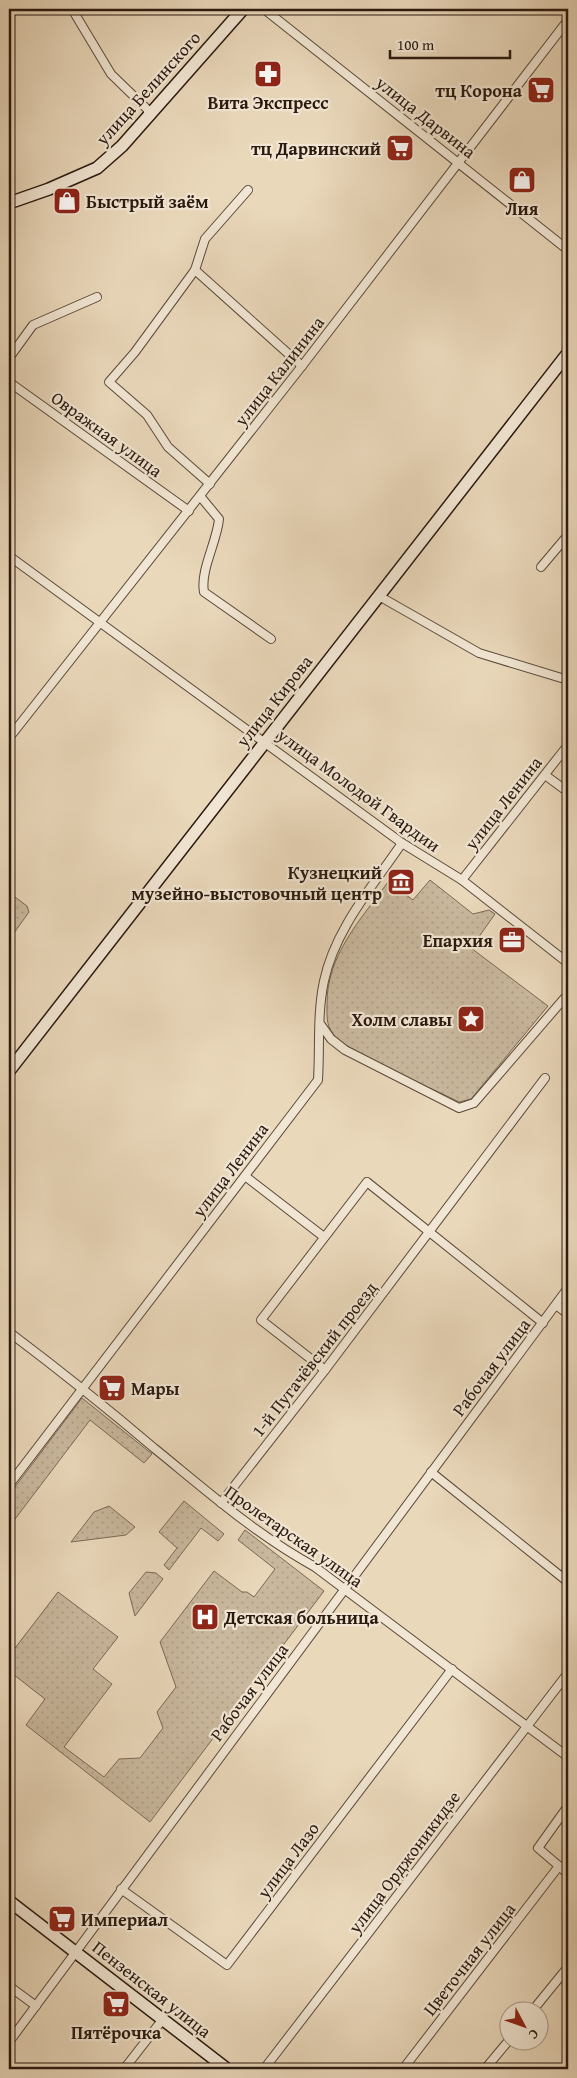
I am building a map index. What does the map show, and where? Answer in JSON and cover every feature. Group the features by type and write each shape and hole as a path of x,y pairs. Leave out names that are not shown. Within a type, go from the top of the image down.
{"street":[{"path":"72,9 110,74 147,110 150,116"},
{"name":"улица Белинского","path":"9,203 49,190 97,168 122,146 150,116 243,9"},
{"name":"улица Дарвина","path":"264,9 568,250"},
{"name":"улица Калинина","path":"9,738 302,366 460,163 568,20"},
{"path":"248,190 204,239 195,270 302,366"},
{"name":"Овражная улица","path":"195,270 135,352 110,382 147,415 168,447 210,484"},
{"path":"9,358 33,325 97,297"},
{"name":"улица Кирова","path":"9,1071 264,741 568,353"},
{"name":"Овражная улица","path":"9,382 189,511"},
{"path":"200,496 219,518 218,536 202,583 204,592 271,639"},
{"path":"540,567 568,535"},
{"name":"улица Молодой Гвардии","path":"9,556 402,843 462,880 568,963"},
{"path":"379,596 479,653 568,680"},
{"name":"улица Ленина","path":"462,880 568,747"},
{"path":"545,776 568,792"},
{"name":"улица Ленина","path":"9,1485 318,1080 323,987 335,948 342,931 402,843"},
{"path":"321,1025 331,1040 345,1050 459,1108 474,1103 568,994"},
{"name":"1-й Пугачёвский проезд","path":"221,1503 430,1233 545,1078"},
{"path":"245,1176 324,1237"},
{"path":"325,1370 261,1320 367,1182 543,1323"},
{"name":"Рабочая улица","path":"9,2042 568,1288"},
{"path":"556,1305 568,1314"},
{"name":"Пролетарская улица","path":"9,1332 83,1388 221,1503 278,1546 315,1567 568,1757"},
{"path":"430,1472 568,1582"},
{"name":"улица Лазо","path":"121,1889 227,1965 452,1669"},
{"name":"улица Орджоникидзе","path":"264,2069 568,1673"},
{"path":"568,1806 538,1848 568,1874"},
{"name":"Цветочная улица","path":"403,2069 559,1866"},
{"name":"Пензенская улица","path":"9,1901 226,2069"},
{"path":"541,2000 568,1967"},
{"path":"9,1986 36,2006"},
{"path":"124,2069 163,2019"},
{"path":"485,2069 501,2050"}],"shaded area":[{"path":"430,880 473,914 489,910 495,914 471,948 548,1006 471,1099 459,1102 356,1051 333,1034 327,1020 328,987 332,970 347,939 367,910 388,882 413,900"},
{"path":"11,894 27,906 29,912 9,940 9,920 14,914 9,909 9,896"},
{"path":"82,1398 152,1454 144,1463 90,1420 9,1527 9,1495"},
{"path":"184,1501 224,1534 218,1541 201,1528 169,1570 164,1565 177,1548 159,1532"},
{"path":"109,1506 135,1527 126,1535 71,1542 94,1512"},
{"path":"245,1530 324,1591 150,1822 26,1725 45,1699 9,1671 9,1656 58,1592 118,1637 93,1669 112,1684 64,1747 104,1777 119,1759 140,1758 163,1728 157,1712 176,1687 160,1642 214,1571 242,1592 247,1592 254,1597 275,1569 238,1540"},
{"path":"146,1572 156,1573 163,1579 135,1616 129,1593"}],"place":[{"name":"Вита Экспресс","path":"268,74"},
{"name":"тц Корона","path":"541,90"},
{"name":"тц Дарвинский","path":"400,148"},
{"name":"Лия","path":"522,180"},
{"name":"Быстрый заём","path":"67,201"},
{"name":"Кузнецкий музейно-выстовочный центр","path":"401,882"},
{"name":"Епархия","path":"512,940"},
{"name":"Холм славы","path":"471,1019"},
{"name":"Мары","path":"112,1388"},
{"name":"Детская больница","path":"205,1617"},
{"name":"Империал","path":"62,1919"},
{"name":"Пятёрочка","path":"116,2004"}]}
